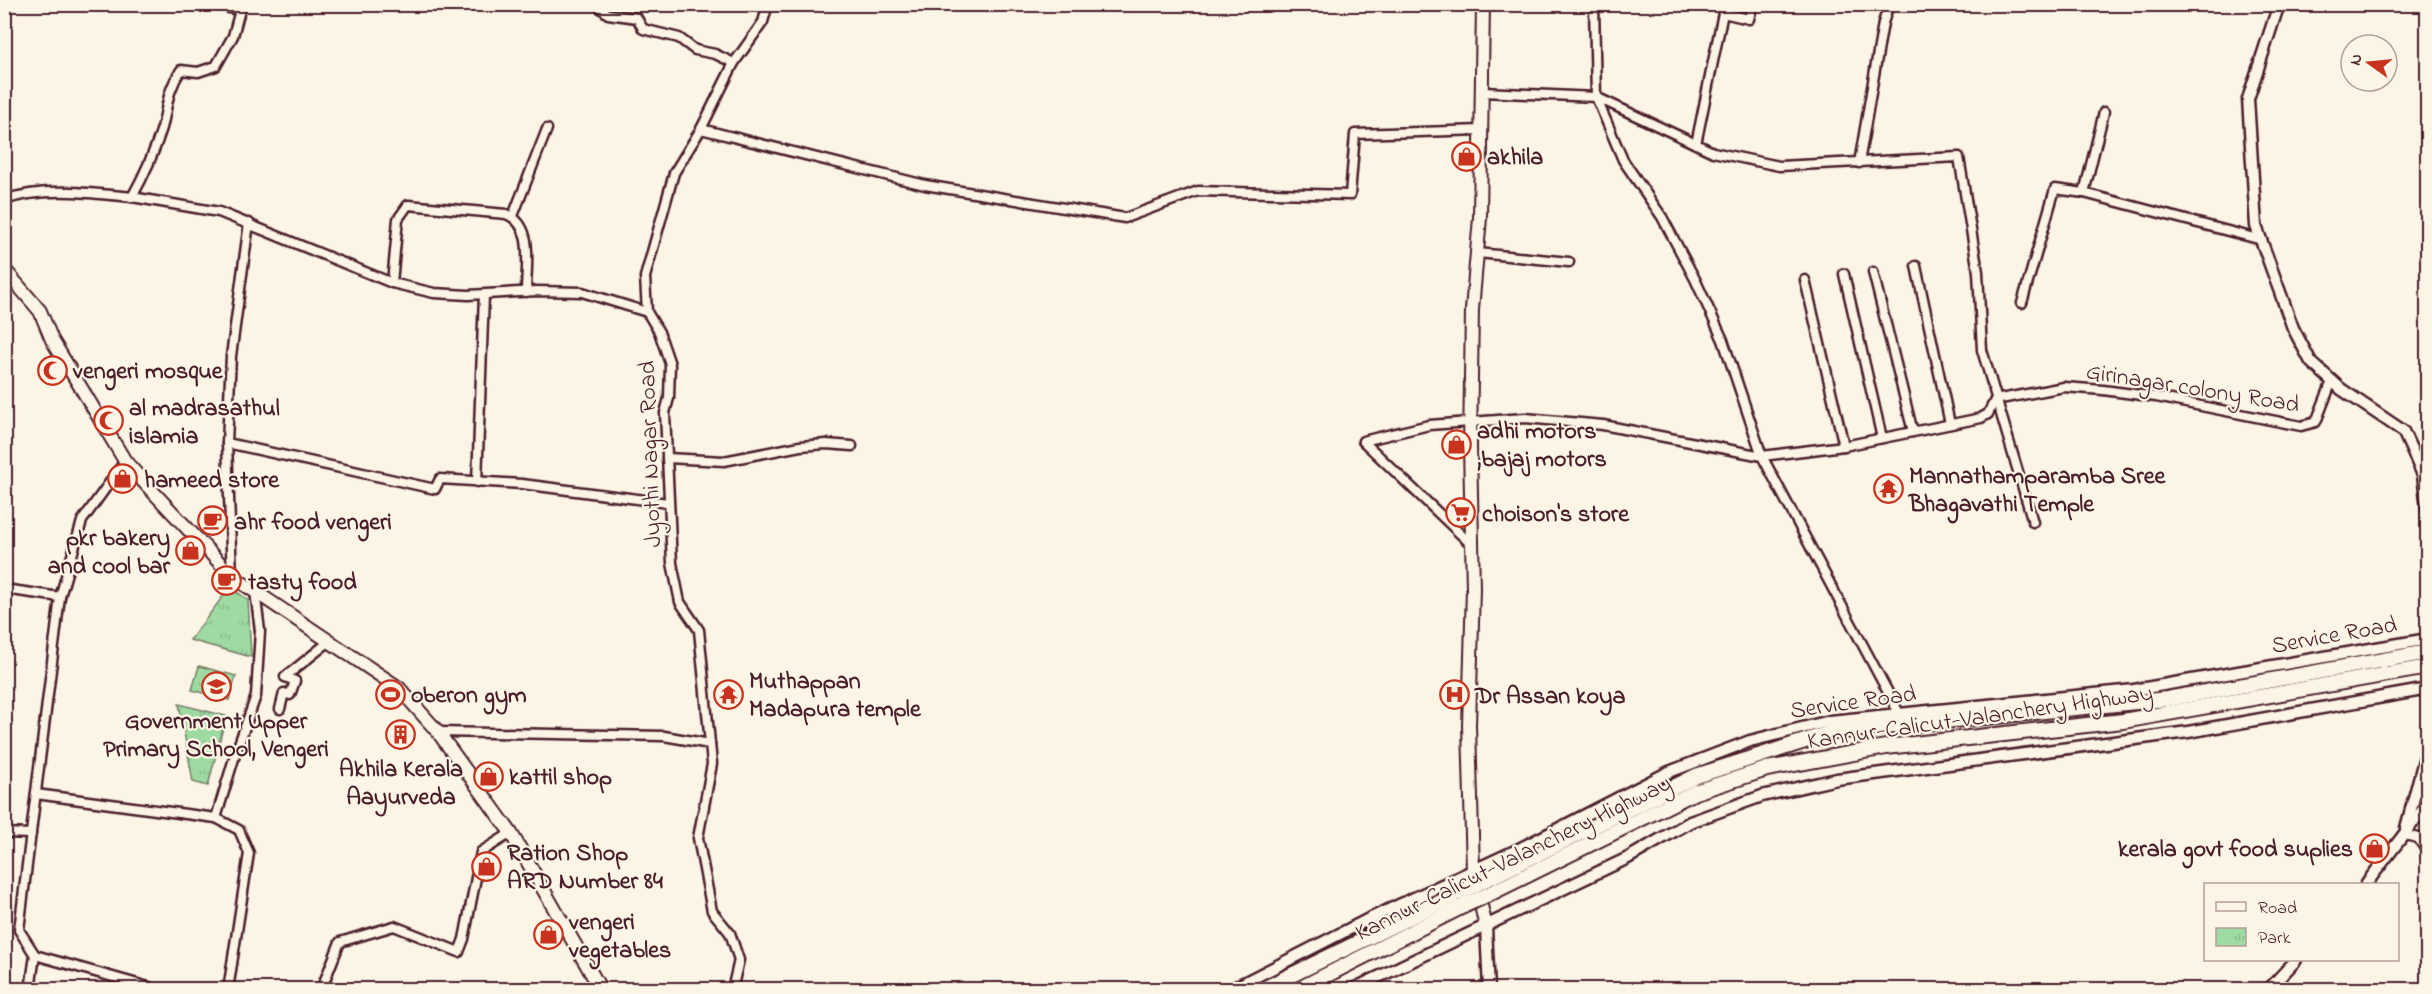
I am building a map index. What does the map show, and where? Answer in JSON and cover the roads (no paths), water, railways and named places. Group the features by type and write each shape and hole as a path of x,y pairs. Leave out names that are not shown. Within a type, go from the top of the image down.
{"highway":[{"path":"1261,990 1696,776 1833,732 2167,699 2427,652"},
{"name":"Kannur-Calicut-Valanchery Highway","path":"1297,990 1461,908 1482,881 1695,792 1767,769 1877,748 2123,721 2427,667"}],"main road":[{"path":"1483,4 1482,130 1470,423 1473,547 1469,724 1486,927"},
{"path":"4,269 40,311 52,340 125,461 232,576 331,640 399,688 438,732 511,833 601,990"}],"street":[{"path":"132,197 149,167 162,127 170,87 181,70 198,72 216,66 233,36 240,9 229,8 228,4"},
{"path":"596,4 608,14 637,18 644,30 679,38 695,50 715,54 734,63"},
{"name":"Jyothi Nagar Road","path":"732,990 739,960 730,933 712,911 698,838 712,764 699,630 680,602 672,563 665,413 669,398 670,364 659,333 647,312 645,277 674,173 701,129 734,63 763,22 768,4"},
{"path":"1594,4 1596,97 1623,160 1662,217 1695,279 1723,340 1762,456 1899,713"},
{"path":"1696,144 1723,13 1749,19 1753,4"},
{"path":"1859,163 1883,23 1889,4"},
{"path":"2278,4 2248,99 2256,225 2293,328 2311,362 2332,381 2403,430 2425,472 2427,514"},
{"path":"1482,92 1596,97 1713,152 1779,166 1959,157 1978,273 1982,350 2033,522"},
{"path":"2084,193 2104,112"},
{"path":"513,216 547,129"},
{"path":"701,129 925,185 1125,218 1198,191 1350,195 1355,134 1482,130"},
{"path":"2022,303 2055,189 2084,193 2262,240"},
{"path":"4,200 21,194 40,192 83,192 132,197 219,212 392,283 434,293 484,295 582,292 647,312"},
{"path":"392,283 398,219 408,205 513,216 525,230 526,292"},
{"path":"232,576 227,443 231,356 249,223"},
{"path":"1478,253 1569,262"},
{"path":"1916,266 1950,424"},
{"path":"1873,272 1913,432"},
{"path":"1844,274 1882,438"},
{"path":"1804,280 1844,446"},
{"path":"477,482 484,295"},
{"name":"Girinagar colony Road","path":"1995,400 2064,387 2103,390 2165,399 2301,426 2316,422 2332,381"},
{"path":"1473,547 1363,441 1429,425 1525,418 1603,425 1762,456 1844,446 1981,418 1988,414 1995,400"},
{"path":"227,443 435,489 440,479 522,484 668,503"},
{"path":"667,458 724,461 800,446 826,444 852,446"},
{"path":"30,990 35,955 19,930 60,597 82,521 125,461"},
{"path":"4,588 60,597"},
{"path":"216,818 256,696 260,631 255,591"},
{"name":"Service Road","path":"1230,990 1369,919 1482,881 1669,772 1740,745 1830,721 2134,690 2427,639"},
{"path":"280,709 284,693 290,695 295,681 285,677 331,640"},
{"path":"1351,990 1628,858 1690,822 1762,796 1837,779 2188,732 2427,689"},
{"path":"438,732 664,736 710,744"},
{"path":"2404,835 2427,744"},
{"path":"36,794 216,818 239,830 249,853 228,990"},
{"path":"2368,883 2427,802"},
{"path":"4,833 31,834"},
{"path":"321,990 340,942 394,926 459,952 464,939 481,852 511,833"},
{"path":"2404,835 2423,839 2427,853"},
{"path":"1486,927 1489,990"},
{"path":"35,955 159,990"},
{"path":"2268,990 2295,961"}],"place":[{"name":"akhila","path":"1466,156"},
{"name":"vengeri mosque","path":"52,370"},
{"name":"al madrasathul islamia","path":"108,421"},
{"name":"adhi motors ,bajaj motors","path":"1456,444"},
{"name":"hameed store","path":"123,479"},
{"name":"Mannathamparamba Sree Bhagavathi Temple","path":"1888,489"},
{"name":"choison's store","path":"1461,513"},
{"name":"ahr food vengeri","path":"213,521"},
{"name":"pkr bakery and cool bar","path":"191,551"},
{"name":"tasty food","path":"227,581"},
{"name":"Government Upper Primary School, Vengeri","path":"216,687"},
{"name":"oberon gym","path":"390,694"},
{"name":"Muthappan Madapura temple","path":"728,694"},
{"name":"Dr Assan koya","path":"1454,695"},
{"name":"Akhila Kerala Aayurveda","path":"401,735"},
{"name":"kattil shop","path":"488,776"},
{"name":"kerala govt food suplies","path":"2374,848"},
{"name":"Ration Shop ARD Number 84","path":"486,866"},
{"name":"vengeri vegetables","path":"548,935"}]}
